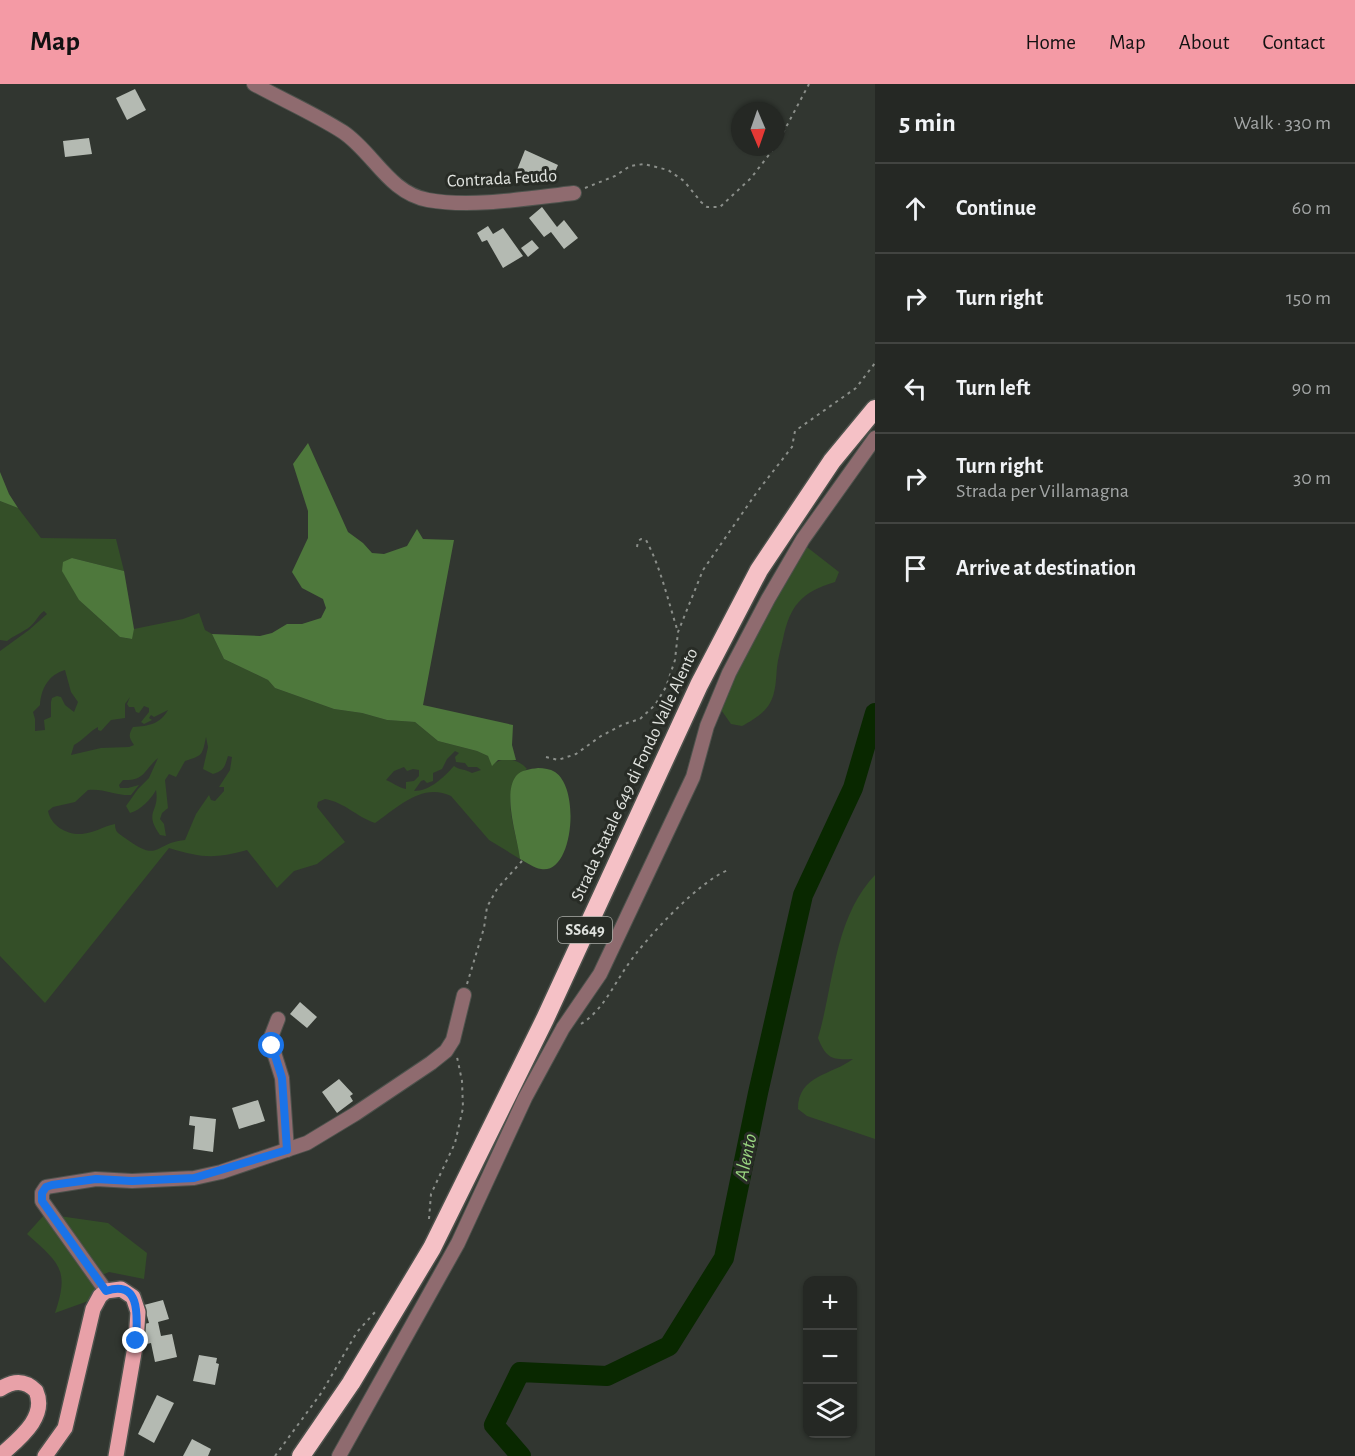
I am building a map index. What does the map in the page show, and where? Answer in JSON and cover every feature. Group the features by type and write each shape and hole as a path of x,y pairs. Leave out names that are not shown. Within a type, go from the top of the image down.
{"highway":[{"name":"Strada Statale 649 di Fondo Valle Alento","path":"301,1456 351,1383 432,1248 545,1018 699,685 759,570 832,461 875,409"}],"main road":[{"path":"45,1456 65,1428 93,1310 100,1296 111,1289 125,1291 133,1297 138,1312 136,1341 116,1456"},
{"path":"0,1389 14,1382 23,1382 36,1391 39,1406 29,1429 0,1456"}],"street":[{"name":"Contrada Feudo","path":"254,84 344,133 384,174 405,191 426,200 495,201 574,193"},
{"path":"339,1456 458,1243 525,1098 563,1028 600,974 693,777 707,726 729,673 803,539 875,438"},
{"path":"106,1291 42,1201 42,1193 46,1187 96,1179 132,1181 194,1178 287,1150 322,1135 446,1051 453,1040 464,995"},
{"path":"278,1020 271,1037 282,1078 287,1150"}],"path":[{"path":"785,129 809,84"},
{"path":"574,193 615,176 630,166 645,164 668,170 684,181 707,207 720,207 751,178 768,156"},
{"path":"546,758 558,760 566,758 601,736 624,724 640,719 654,705 666,687 675,660 678,632 703,570 757,492 792,447 795,431 856,388 875,363"},
{"path":"636,546 641,539 646,540 663,582 678,632"},
{"path":"464,995 478,951 487,907 497,889 522,861"},
{"path":"579,1025 606,1000 627,964 664,923 699,888 728,870"},
{"path":"429,1228 431,1194 455,1143 463,1108 462,1081 453,1040"},
{"path":"275,1456 322,1392 357,1332 377,1310"}],"green space":[{"path":"308,443 348,532 372,553 384,554 407,546 417,529 423,539 454,540 423,705 513,725 512,745 516,760 498,760 492,766 488,756 438,741 415,722 387,720 334,709 275,688 268,680 224,659 212,634 260,636 272,633 287,624 302,624 321,618 326,608 323,599 302,588 292,572 308,538 308,511 293,464"},
{"path":"0,472 9,494 18,508 0,501"},
{"path":"0,501 18,508 41,538 116,539 124,571 72,558 79,600 120,637 131,639 134,629 183,619 199,613 205,630 212,634 224,659 268,680 275,688 334,709 387,720 415,722 438,741 477,751 488,756 493,765 506,759 520,763 527,769 512,787 510,798 520,859 489,840 451,796 430,792 420,794 401,804 375,823 338,803 325,799 318,802 317,807 345,842 317,864 294,871 277,888 247,850 208,856 169,848 45,1003 0,956 0,651 47,614 44,611 33,624 7,641 0,640","holes":["65,670 71,692 78,702 74,712 65,705 61,697 52,698 51,717 44,720 45,730 35,731 33,712 40,705 47,683 59,672","130,697 127,704 129,707 134,707 136,712 139,713 144,706 149,708 149,712 141,722 144,724 152,720 149,718 151,715 154,717 168,710 154,723 133,727 130,736 134,745 101,748 71,755 74,745 95,729 98,727 101,731 111,720 125,718 125,704","206,737 208,747 203,769 213,774 222,770 228,756 232,757 230,770 219,787 224,787 224,791 215,801 211,800 209,795 196,814 185,840 151,851 136,846 120,835 116,831 115,824 76,834 65,831 52,821 48,811 53,807 75,802 88,790 131,795 139,785 128,788 120,788 119,785 123,780 140,777 158,758 149,778 126,806 130,813 134,812 145,804 156,790 153,821 160,835 166,836 164,824 160,819 162,813 168,808 165,780 169,774 176,777 185,761 201,754","455,751 459,753 455,757 456,762 481,770 472,773 454,766 431,786 414,791 421,781 424,780 427,783 433,781 433,773 442,769 447,759","404,767 407,771 419,770 419,776 414,781 406,782 406,789 386,780 394,771"]},
{"path":"803,544 839,572 835,582 805,596 789,618 778,660 775,690 768,707 742,726 731,724 719,707 754,630"},
{"path":"72,558 124,571 134,629 132,639 120,637 79,600 62,571 63,562"},
{"path":"538,768 555,772 563,781 570,812 570,829 560,859 552,867 541,869 520,859 510,794 512,784 518,774"},
{"path":"875,875 875,1139 807,1116 798,1109 804,1089 810,1082 853,1059 831,1057 824,1050 818,1038 843,931 861,892"},
{"path":"45,1214 108,1223 147,1253 144,1279 109,1272 102,1275 91,1300 55,1313 61,1286 59,1268 47,1252 27,1234"}],"building":[{"path":"135,89 146,110 127,120 116,98"},
{"path":"89,138 92,154 65,157 63,141"},
{"path":"525,150 558,165 551,181 517,170"},
{"path":"542,207 557,227 564,220 578,238 564,249 551,232 544,237 529,218"},
{"path":"488,226 493,234 503,228 523,256 503,268 487,240 482,242 477,233"},
{"path":"532,240 539,248 528,257 521,248"},
{"path":"300,1002 317,1017 307,1028 290,1014"},
{"path":"339,1079 353,1094 350,1096 353,1101 337,1113 322,1092"},
{"path":"258,1100 265,1121 239,1129 232,1108"},
{"path":"190,1116 216,1119 213,1152 193,1149 195,1126 189,1125"},
{"path":"163,1300 169,1319 158,1322 161,1336 172,1334 177,1357 155,1362 151,1343 142,1345 138,1325 149,1323 144,1305"},
{"path":"199,1355 217,1358 216,1363 219,1364 215,1385 193,1381"},
{"path":"157,1395 174,1403 154,1443 138,1434"},
{"path":"192,1439 211,1449 208,1456 183,1456"}],"waterway":[{"name":"Alento","path":"521,1456 494,1425 520,1372 607,1376 669,1346 724,1258 758,1093 803,895 853,788 875,713"}],"route":[{"path":"136,1341 138,1312 133,1297 121,1289 106,1291 42,1201 42,1193 46,1187 52,1185 96,1179 132,1181 194,1178 221,1172 287,1150 282,1078 272,1046"}]}
